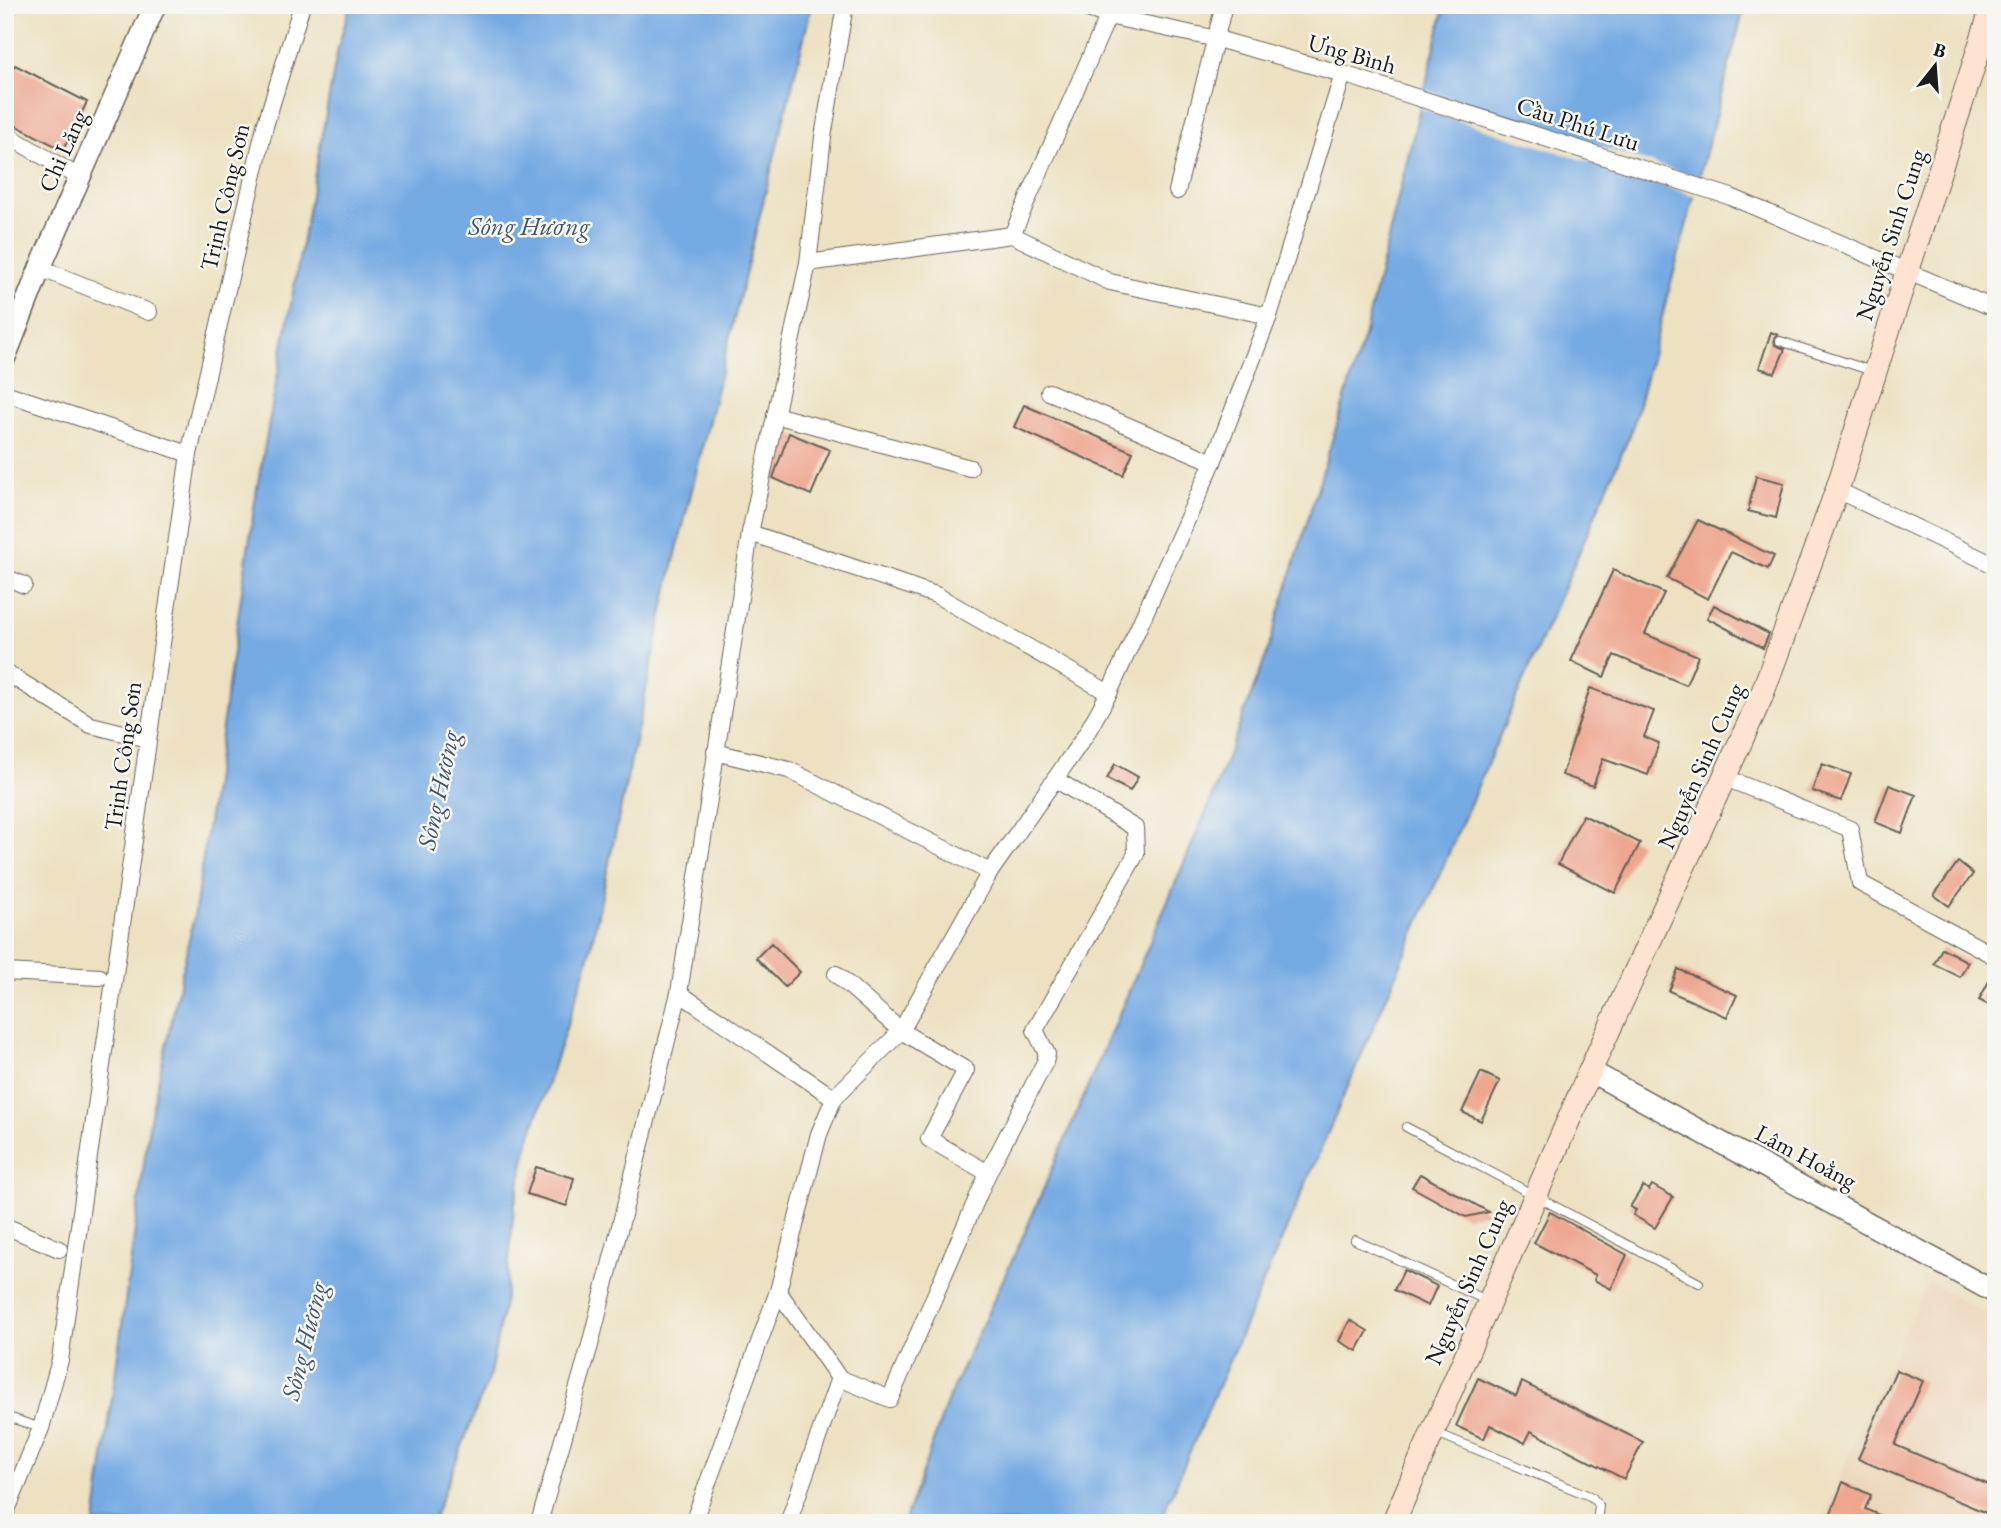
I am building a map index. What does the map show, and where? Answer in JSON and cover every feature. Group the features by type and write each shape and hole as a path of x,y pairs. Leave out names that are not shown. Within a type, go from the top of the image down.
{"main road":[{"name":"Nguyễn Sinh Cung","path":"1393,1523 1535,1194 1761,697 1837,490 1993,5"}],"street":[{"name":"Chi Lăng","path":"5,357 40,268 155,5"},
{"name":"Trịnh Công Sơn","path":"5,1515 41,1428 60,1360 189,454 265,126 302,5"},
{"path":"540,1523 590,1345 679,993 750,533 808,263 823,137 845,5"},
{"name":"Ưng Bình","path":"1077,5 1217,38 1411,95"},
{"path":"1177,191 1224,5"},
{"path":"1012,235 1110,11"},
{"path":"693,1523 778,1290 819,1134 834,1098 901,1031 990,872 1055,779 1109,694 1213,462 1269,316 1343,74"},
{"name":"Cầu Phú Lưu","path":"1411,95 1731,197 1907,269"},
{"path":"5,134 79,177"},
{"path":"808,263 1012,235 1110,282 1269,316"},
{"path":"40,268 149,312"},
{"path":"1907,269 1996,309"},
{"path":"1049,392 1213,462"},
{"path":"5,393 189,454"},
{"path":"775,415 970,468"},
{"path":"1837,490 1996,566"},
{"path":"750,533 936,595 1109,694"},
{"path":"5,577 24,585"},
{"path":"5,672 91,725 148,739"},
{"path":"715,752 789,770 990,872"},
{"path":"1726,778 1850,829 1860,883 1996,957"},
{"path":"778,1290 839,1377 890,1399 988,1174 1045,1062 1047,1054 1035,1030 1136,854 1135,828 1055,779"},
{"path":"5,972 100,977"},
{"path":"836,974 901,1031 966,1070 929,1139 988,1174"},
{"path":"679,993 834,1098"},
{"name":"Lâm Hoằng","path":"1590,1071 1996,1293"},
{"path":"5,1226 59,1249"},
{"path":"788,1523 839,1377"}],"lane":[{"path":"1780,341 1874,372"},
{"path":"1406,1128 1699,1283"},
{"path":"1355,1240 1488,1301"},
{"path":"5,1416 41,1428"},
{"path":"1431,1430 1592,1497 1599,1506 1597,1523"}],"shaded area":[{"path":"1928,1282 1996,1320 1996,1523 1821,1523 1868,1409"}],"water":[{"name":"Sông Hương","path":"350,5 812,5 670,578 588,961 528,1144 514,1208 506,1293 490,1374 432,1523 95,1523 150,1119 195,912 257,488 338,48"},
{"path":"1445,5 1745,5 1632,430 1159,1523 904,1523 949,1397 1025,1232 1209,805 1266,656 1365,333"}],"pier":[{"path":"1426,90 1701,179 1696,196 1422,109"}],"building":[{"path":"15,65 87,102 63,150 5,120 5,83"},
{"path":"1771,332 1778,335 1774,338 1775,345 1785,349 1775,373 1759,368"},
{"path":"1024,405 1133,452 1123,475 1014,427"},
{"path":"789,433 830,450 811,495 773,478"},
{"path":"1756,476 1784,483 1776,518 1748,511"},
{"path":"1698,520 1774,556 1768,569 1731,552 1708,599 1667,578"},
{"path":"1613,570 1664,593 1645,634 1698,656 1686,685 1614,655 1604,677 1571,661"},
{"path":"1714,605 1769,634 1763,648 1707,618"},
{"path":"1590,688 1654,711 1644,737 1659,743 1648,775 1603,759 1593,786 1562,775"},
{"path":"1115,764 1138,777 1130,791 1107,779"},
{"path":"1822,764 1851,774 1841,801 1812,791"},
{"path":"1889,785 1916,795 1902,833 1875,822"},
{"path":"1583,815 1640,843 1615,893 1558,864"},
{"path":"1958,862 1973,874 1949,906 1934,895"},
{"path":"771,943 800,972 785,987 756,958"},
{"path":"1942,948 1968,962 1960,977 1934,964"},
{"path":"1996,968 1996,1009 1979,1000"},
{"path":"1678,969 1737,995 1727,1017 1669,991"},
{"path":"1481,1072 1500,1081 1481,1121 1462,1112"},
{"path":"536,1167 574,1178 567,1206 527,1194"},
{"path":"1420,1174 1489,1212 1466,1217 1412,1187"},
{"path":"1652,1185 1673,1197 1655,1228 1633,1215 1636,1210 1630,1207 1643,1186 1649,1190"},
{"path":"1550,1212 1627,1255 1611,1289 1594,1280 1596,1275 1534,1243"},
{"path":"1404,1270 1437,1286 1428,1306 1394,1290"},
{"path":"1350,1320 1368,1331 1357,1351 1339,1341"},
{"path":"1896,1370 1923,1381 1895,1445 1996,1488 1996,1517 1858,1459"},
{"path":"1478,1378 1516,1396 1522,1382 1643,1442 1624,1479 1531,1431 1525,1443 1490,1425 1484,1439 1456,1426"},
{"path":"1843,1482 1871,1495 1865,1509 1897,1523 1827,1523"}]}
